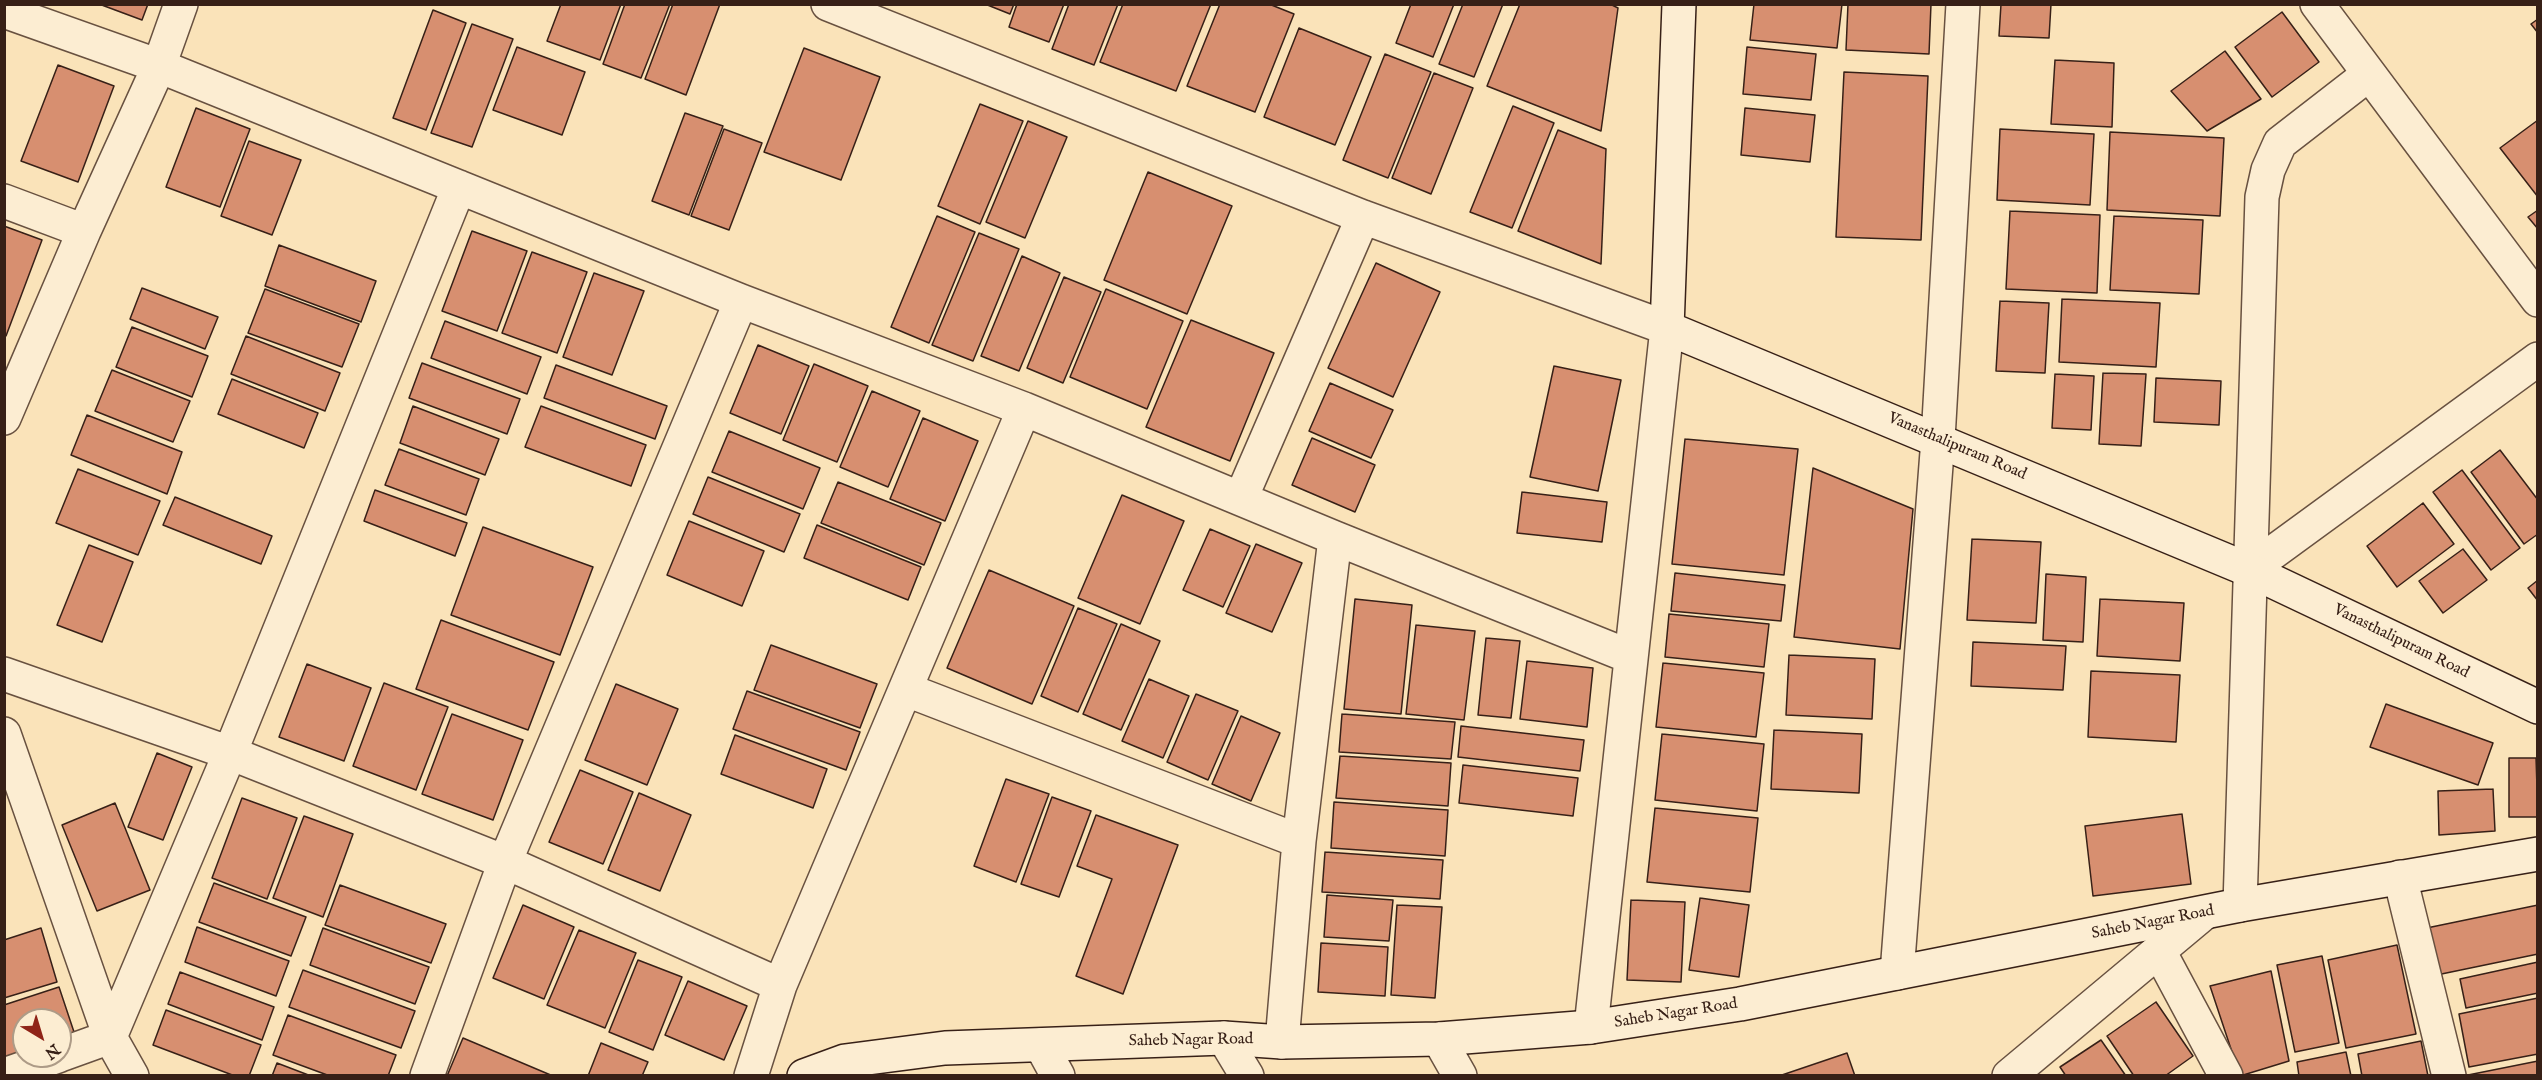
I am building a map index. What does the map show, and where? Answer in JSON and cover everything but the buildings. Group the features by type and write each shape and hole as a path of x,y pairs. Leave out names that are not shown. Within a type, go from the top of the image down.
{"street":[{"path":"4,418 84,231 159,66 182,4"},
{"name":"Vanasthalipuram Road","path":"828,4 1363,217 1667,328 1938,439 2249,570 2538,707"},
{"path":"1897,973 1938,439 1964,4"},
{"path":"2317,4 2538,300"},
{"path":"1591,1027 1667,328 1674,7"},
{"path":"4,11 159,66 741,302 1024,410 1631,657"},
{"path":"2240,905 2262,197 2268,170 2280,143 2369,74"},
{"path":"72,1051 110,1037 230,753 459,188"},
{"path":"4,201 84,231"},
{"path":"1241,498 1363,217"},
{"path":"427,1076 505,862 741,302"},
{"path":"2249,570 2538,359"},
{"path":"751,1076 780,985 1024,410"},
{"path":"1282,1042 1299,841 1335,538"},
{"path":"4,675 230,753 505,862 780,985"},
{"path":"907,690 1299,841"},
{"path":"4,734 110,1037 132,1076"},
{"name":"Saheb Nagar Road","path":"804,1076 945,1048 1224,1038 1282,1042 1439,1039 1591,1027 1740,1004 2240,905 2538,854"},
{"path":"2400,878 2449,1076"},
{"path":"2028,1070 2204,913"},
{"path":"2159,951 2226,1076"},
{"path":"1224,1038 1247,1076"},
{"path":"1439,1039 1460,1076"},
{"path":"1041,1045 1058,1076"},
{"path":"4,1075 24,1068"}]}
